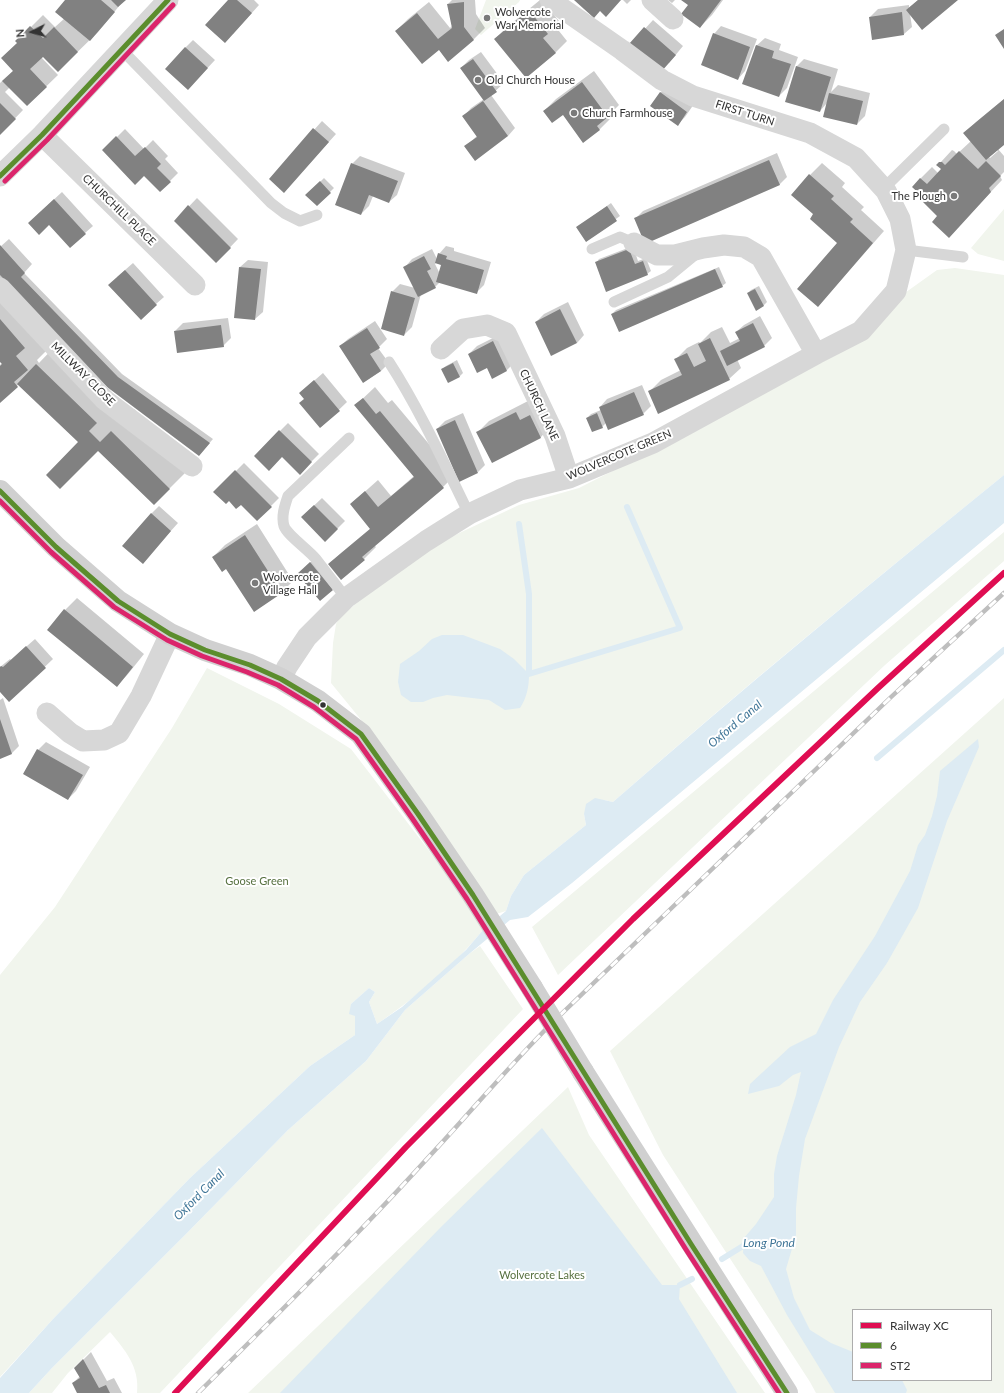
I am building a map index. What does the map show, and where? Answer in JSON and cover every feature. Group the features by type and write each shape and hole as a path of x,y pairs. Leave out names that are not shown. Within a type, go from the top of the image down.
{"street":[{"path":"0,176 42,134 168,0"},
{"name":"FIRST TURN","path":"550,0 662,80 693,96 810,134 856,158 884,188 900,218 906,250"},
{"path":"652,0 673,18"},
{"name":"CHURCHILL PLACE","path":"42,134 195,284"},
{"path":"634,243 657,255 675,255 703,248 724,245 744,247 760,257 816,354"},
{"name":"WOLVERCOTE GREEN","path":"280,679 307,637 346,598 426,541 469,514 520,490 569,478 653,443 816,354 862,332 896,290 906,250"},
{"name":"MILLWAY CLOSE","path":"0,288 105,400 192,466"},
{"name":"CHURCH LANE","path":"441,349 463,329 487,325 506,333 555,436 569,478"},
{"path":"0,491 56,547 118,601 170,634 205,650 250,665 280,679 318,701 361,734 473,895 583,1072 787,1393"},
{"path":"47,713 70,733 83,741 104,740 119,733 141,696 170,634"}],"lane":[{"path":"122,50 271,203 284,213 300,222 317,215"},
{"path":"884,188 944,129"},
{"path":"592,249 620,237 634,243"},
{"path":"614,302 668,277 703,248"},
{"path":"906,250 963,257"},
{"path":"389,362 424,424 469,514"},
{"path":"346,598 315,558 284,526 283,518 284,507 288,496 349,438"}],"green space":[{"path":"486,0 520,0 481,35 475,29"},
{"path":"1004,209 1004,261 978,254 971,248"},
{"path":"955,268 1004,275 1004,475 905,555 709,719 613,802 604,800 584,814 586,825 524,875 511,896 506,911 493,915 371,732 331,683 333,643 336,624 340,617 370,592 438,543 519,505 579,488 650,452 902,295 937,270"},
{"path":"1004,532 1004,561 885,665 558,975 532,927"},
{"name":"Goose Green","path":"207,668 279,704 351,749 463,895 483,930 447,969 406,1003 377,1024 369,1002 375,992 369,988 351,1004 355,1016 355,1035 310,1066 190,1178 53,1319 0,1377 0,975 55,907 172,728"},
{"path":"1004,698 1004,1393 816,1393 663,1155 610,1051"},
{"path":"480,946 523,1009 160,1393 137,1393 134,1367 126,1352 110,1332 68,1373 52,1393 29,1393 288,1130 366,1061 405,1010"},
{"name":"Wolvercote Lakes","path":"568,1087 589,1135 765,1393 248,1393"}],"water":[{"name":"Oxford Canal","path":"1004,475 1004,523 572,883 528,917 510,920 469,954 405,1010 366,1061 288,1130 29,1393 0,1393 0,1378 53,1319 190,1178 310,1066 355,1035 355,1016 349,1014 351,1004 369,988 375,992 369,1002 377,1024 402,1007 466,950 483,930 506,911 511,896 524,875 586,825 584,814 586,804 595,798 613,802 905,555"},
{"path":"442,635 463,635 500,649 514,659 529,674 527,692 520,708 505,710 489,700 447,695 423,702 411,702 401,695 398,682 400,664 419,651 432,639"},
{"name":"Long Pond","path":"978,739 979,747 947,821 918,908 887,963 860,1002 839,1047 805,1139 796,1208 796,1235 786,1269 794,1298 810,1330 831,1343 852,1352 852,1381 902,1381 907,1390 906,1393 835,1393 787,1315 761,1266 750,1261 743,1253 744,1238 756,1224 774,1197 774,1174 777,1156 796,1095 801,1072 793,1075 779,1086 748,1094 750,1084 790,1047 816,1034 833,1000 875,936 910,871 918,845 925,835 937,796 940,771"},
{"name":"Wolvercote Lakes","path":"542,1128 662,1285 680,1285 679,1299 737,1393 280,1393 441,1227"}],"building":[{"path":"65,0 101,0 115,12 90,41 55,12"},
{"path":"111,0 126,0 118,7"},
{"path":"228,0 237,0 252,13 225,43 205,25"},
{"path":"574,0 621,0 606,17 600,11 594,18"},
{"path":"681,0 721,0 700,28 681,14 688,5"},
{"path":"918,0 958,0 922,30 906,10"},
{"path":"464,2 464,27 474,40 448,62 439,50 422,64 395,31 417,13 438,39 452,28 447,4"},
{"path":"529,10 548,34 543,38 556,53 526,78 494,39"},
{"path":"902,12 904,35 872,40 869,17"},
{"path":"30,26 43,38 54,27 78,52 58,72 43,57 30,69 47,87 27,106 2,81 13,71 1,58 17,43 15,41"},
{"path":"644,27 676,55 661,72 629,44"},
{"path":"1004,29 1004,49 995,35"},
{"path":"713,33 750,47 738,80 701,65"},
{"path":"756,45 774,51 772,58 791,64 779,97 742,84"},
{"path":"185,47 208,68 188,90 165,69"},
{"name":"Old Church House","path":"473,59 497,92 484,101 460,68"},
{"path":"796,66 831,77 820,112 785,102"},
{"name":"Church Farmhouse","path":"582,82 608,117 597,126 600,130 583,143 563,115 552,123 543,111"},
{"path":"660,92 687,112 678,126 650,106"},
{"path":"829,93 863,101 857,125 823,117"},
{"path":"1004,99 1004,145 986,160 963,133"},
{"path":"483,101 508,136 475,161 464,146 477,137 462,116"},
{"path":"0,103 16,119 0,135"},
{"path":"313,128 329,142 284,193 269,179"},
{"path":"116,136 135,156 145,147 161,164 157,168 171,182 160,192 144,176 135,185 102,150"},
{"name":"The Plough","path":"959,151 978,169 986,161 1001,176 989,188 991,192 949,238 932,222 937,216 923,202 925,199 912,187 920,178 927,184 941,169 936,165 939,162 942,162 945,165"},
{"path":"769,160 780,185 645,244 634,218"},
{"path":"351,163 398,181 389,203 369,195 361,215 335,205"},
{"path":"809,174 834,196 831,199 853,219 850,222 873,243 818,307 797,289 837,243 810,219 813,214 791,195"},
{"path":"320,181 331,193 317,206 305,195"},
{"path":"54,199 86,234 70,248 49,225 39,235 28,223"},
{"path":"188,205 231,248 216,263 174,221"},
{"path":"607,206 617,221 586,242 576,227"},
{"path":"0,245 25,273 21,277 118,377 210,443 199,456 107,387 0,275"},
{"path":"629,249 635,264 643,261 648,275 606,292 595,262"},
{"path":"438,253 447,256 446,259 484,270 477,294 436,282 441,265 435,263"},
{"path":"424,256 431,269 427,271 436,288 418,297 403,267"},
{"path":"239,267 261,269 255,320 234,318"},
{"path":"715,269 723,287 619,332 611,314"},
{"path":"125,270 157,305 141,320 108,285"},
{"path":"755,289 764,306 756,311 747,293"},
{"path":"391,291 415,298 404,336 381,329"},
{"path":"560,309 577,343 551,356 535,322"},
{"path":"0,319 25,348 16,356 28,370 14,382 18,387 0,403 0,366 2,364 0,362"},
{"path":"753,323 765,347 727,366 720,351 740,341 735,332"},
{"path":"221,325 224,347 177,353 174,331"},
{"path":"367,328 380,348 370,354 381,371 363,383 339,346"},
{"path":"710,338 730,380 658,414 648,391 682,375 674,359 687,353 694,367 706,361 698,344"},
{"path":"493,341 507,371 492,379 487,368 477,373 468,354"},
{"path":"453,363 460,377 448,383 441,369"},
{"path":"36,364 97,423 89,431 100,442 111,431 170,489 154,505 98,451 60,489 46,475 78,442 17,384"},
{"path":"314,380 340,411 320,428 299,403 304,399 299,393"},
{"path":"634,392 644,415 608,430 599,407"},
{"path":"363,398 376,414 380,411 444,488 362,557 365,560 341,580 328,564 370,529 350,504 365,491 378,507 414,477 354,405"},
{"path":"516,412 520,420 530,415 541,438 492,463 476,432"},
{"path":"597,413 603,428 592,432 586,418"},
{"path":"455,420 478,473 459,482 436,429"},
{"path":"279,430 312,462 300,475 282,457 269,471 254,456"},
{"path":"235,470 272,507 257,521 241,505 236,509 229,501 226,504 213,492"},
{"path":"314,505 338,529 325,542 301,517"},
{"path":"151,513 171,531 143,564 122,546"},
{"name":"Wolvercote Village Hall","path":"245,535 282,593 254,612 226,569 222,572 212,557"},
{"path":"310,562 333,590 320,601 297,574"},
{"path":"64,609 133,667 117,687 47,630"},
{"path":"26,646 46,668 9,702 0,692 0,667 3,667"},
{"path":"0,719 12,754 0,759"},
{"path":"37,749 83,775 68,800 23,774"},
{"path":"83,1359 99,1388 106,1385 110,1393 77,1393 72,1383 80,1378 74,1368"}],"waterway":[{"path":"519,524 529,594 529,674 680,628 627,507"},
{"path":"877,758 1004,650"},
{"path":"722,1259 743,1246"},
{"path":"680,1285 692,1279"}],"railway":[{"path":"198,1393 370,1220 552,1023 890,698 1004,593"}],"rail line":[{"name":"XC","path":"175,1393 406,1147 633,919 878,688 1004,573"}],"transit line":[{"name":"6","path":"0,176 42,135 168,0"},
{"name":"ST2","path":"5,181 47,140 173,5"},
{"name":"6","path":"0,491 56,547 118,601 170,634 205,650 250,665 281,679 318,701 361,734 473,895 691,1244 787,1393"},
{"name":"ST2","path":"0,501 51,552 114,607 167,640 202,656 278,685 314,707 356,739 467,899 685,1248 779,1393"}],"place":[{"name":"Wolvercote War Memorial","path":"487,18"},
{"name":"Old Church House","path":"478,80"},
{"name":"Church Farmhouse","path":"574,113"},
{"name":"The Plough","path":"954,196"},
{"name":"Wolvercote Village Hall","path":"255,583"}]}
